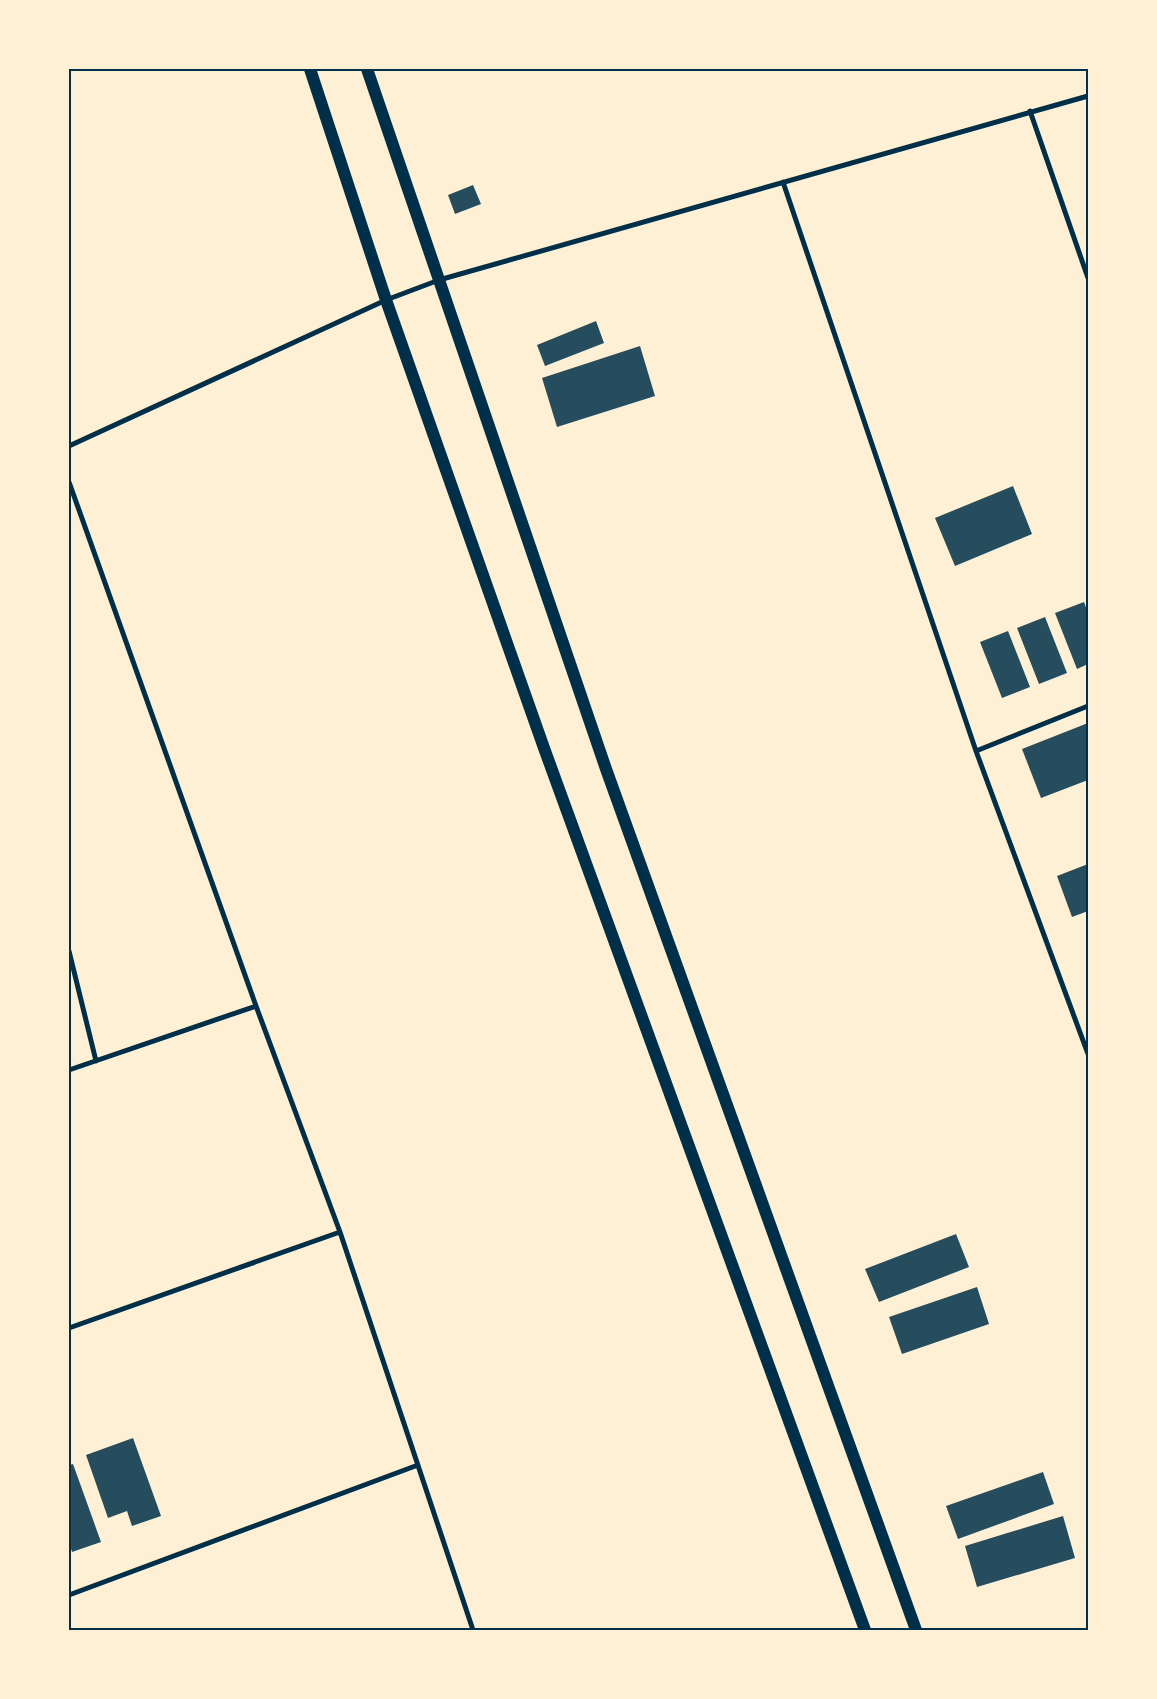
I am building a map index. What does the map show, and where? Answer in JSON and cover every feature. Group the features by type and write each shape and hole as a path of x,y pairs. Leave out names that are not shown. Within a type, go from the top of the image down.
{"main road":[{"path":"310,69 386,300 541,739 865,1630"},
{"path":"368,69 606,769 916,1630"}],"street":[{"path":"69,446 386,300 439,280 1088,96"},
{"path":"1030,111 1088,278"},
{"path":"783,182 976,751 1088,1054"},
{"path":"69,482 256,1006 340,1232 473,1630"},
{"path":"976,751 1088,706"},
{"path":"69,951 96,1061"},
{"path":"69,1070 256,1006"},
{"path":"69,1328 340,1232"},
{"path":"69,1595 418,1465"}],"building":[{"path":"473,185 481,204 455,214 448,195"},
{"path":"596,321 604,343 545,366 537,345"},
{"path":"640,346 655,396 557,427 542,378"},
{"path":"1013,486 1032,534 955,566 935,518"},
{"path":"1084,602 1088,613 1088,664 1077,669 1055,613"},
{"path":"1045,617 1067,673 1039,684 1017,628"},
{"path":"1008,631 1030,687 1002,698 980,642"},
{"path":"1088,723 1088,780 1041,798 1022,749"},
{"path":"1088,864 1088,911 1072,917 1057,876"},
{"path":"956,1234 969,1267 879,1302 865,1269"},
{"path":"977,1287 989,1324 902,1354 889,1317"},
{"path":"133,1438 161,1516 132,1526 127,1511 108,1518 86,1455"},
{"path":"73,1464 101,1542 72,1552 69,1542 69,1465"},
{"path":"1043,1472 1054,1504 958,1539 946,1506"},
{"path":"1063,1516 1075,1558 977,1587 965,1546"}]}
